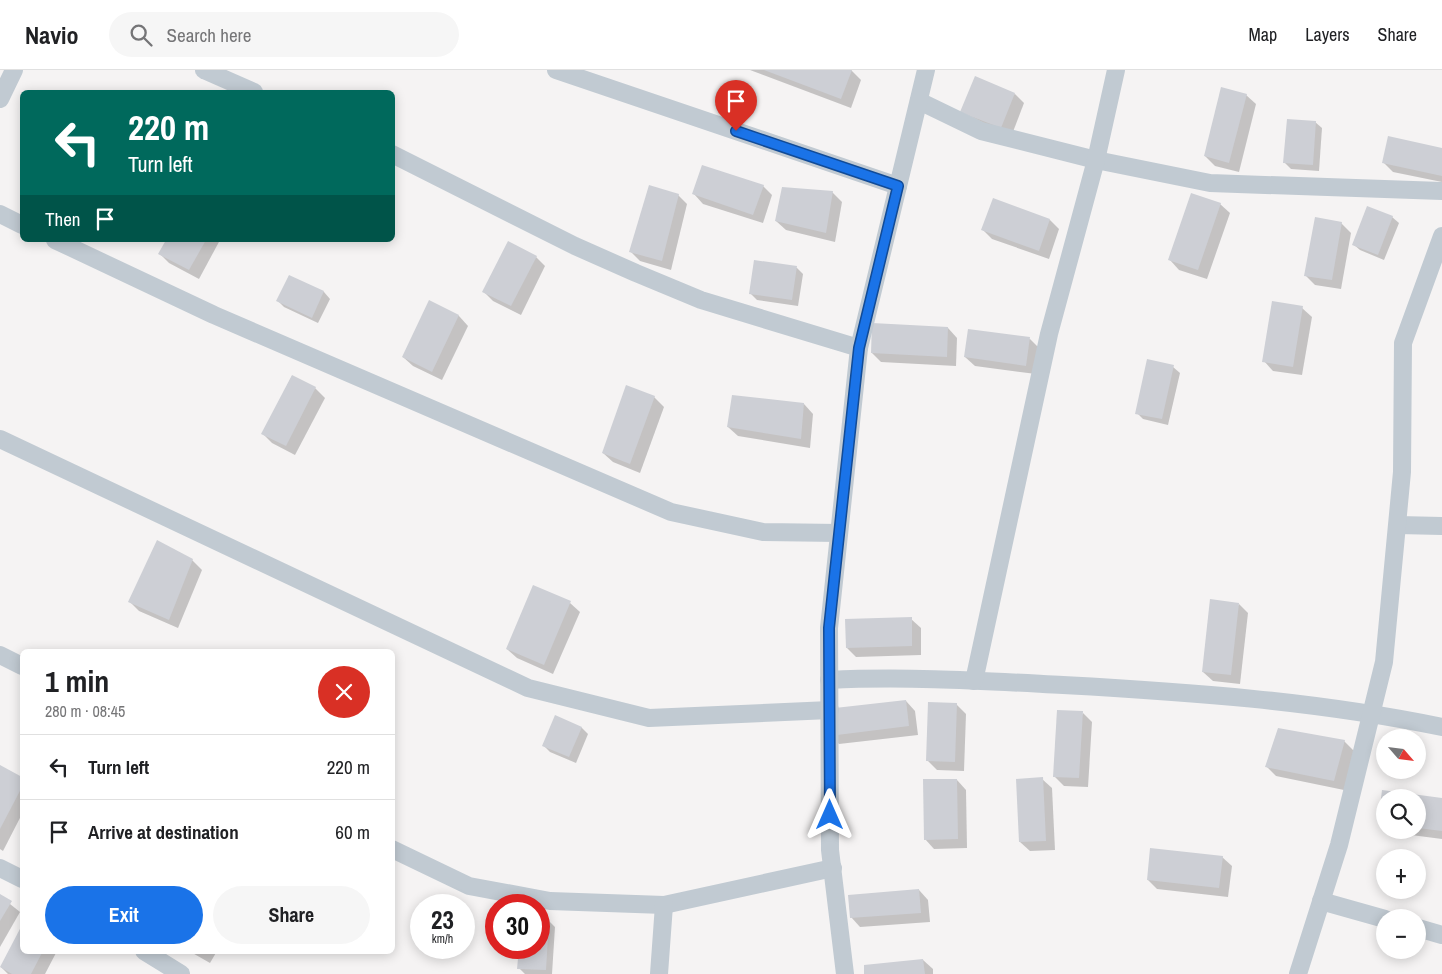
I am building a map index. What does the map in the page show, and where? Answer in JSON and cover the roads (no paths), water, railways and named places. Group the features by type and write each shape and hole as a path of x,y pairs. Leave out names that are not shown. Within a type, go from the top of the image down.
{"street":[{"path":"0,99 14,70"},
{"path":"204,70 249,90"},
{"path":"556,70 898,186"},
{"path":"846,974 830,850 829,628 859,348 926,70"},
{"path":"974,681 1049,334 1096,160 1116,70"},
{"path":"919,101 981,131 1096,160 1210,183 1442,191"},
{"path":"395,156 575,246 701,300 859,348"},
{"path":"0,214 20,224"},
{"path":"1298,974 1338,845 1384,662 1402,472 1403,343 1442,236"},
{"path":"59,242 214,314 671,512 726,526 763,532 839,532"},
{"path":"0,439 528,688 649,718 830,710"},
{"path":"1398,525 1442,526"},
{"path":"0,655 20,665"},
{"path":"829,680 866,678 974,681 1176,691 1371,712 1442,727"},
{"path":"395,850 469,886 550,901 664,905 832,868"},
{"path":"0,868 20,878"},
{"path":"1321,901 1376,916"},
{"path":"659,974 664,905"},
{"path":"1426,930 1442,935"},
{"path":"149,954 181,974"}]}
